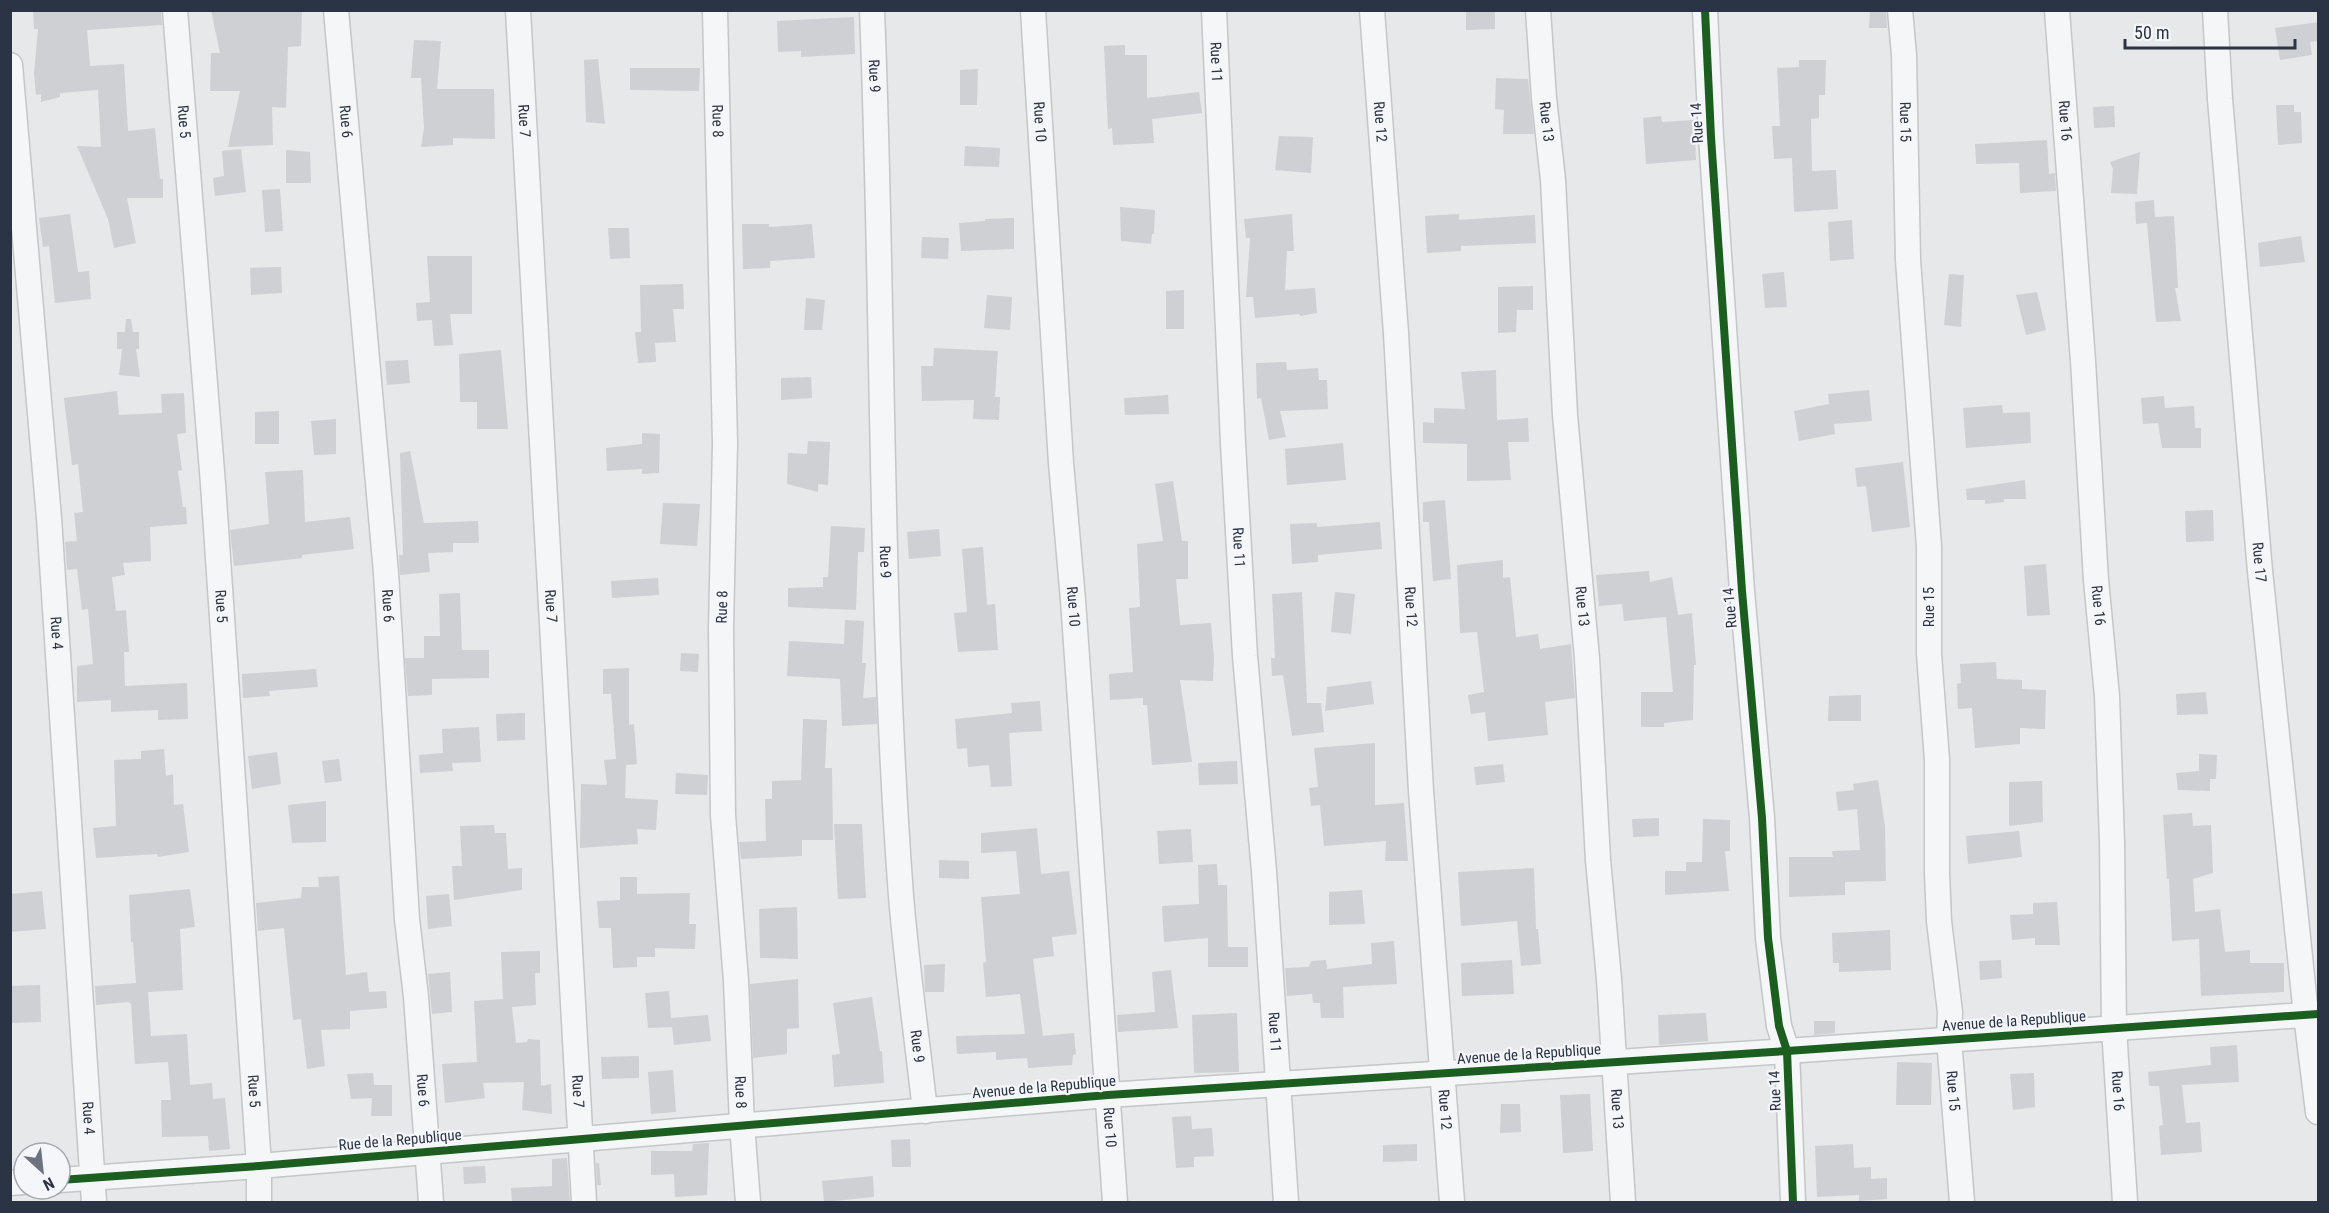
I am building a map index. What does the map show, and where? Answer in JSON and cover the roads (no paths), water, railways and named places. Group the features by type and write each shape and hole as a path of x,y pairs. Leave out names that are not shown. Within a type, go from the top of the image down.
{"street":[{"name":"Rue 5","path":"174,10 214,496 259,1166 259,1203"},
{"name":"Rue 6","path":"336,10 386,573 407,919 416,997 431,1203"},
{"name":"Rue 7","path":"518,10 584,1203"},
{"name":"Rue 8","path":"715,10 725,443 721,629 723,815 736,981 748,1203"},
{"name":"Rue 9","path":"872,10 879,185 879,323 890,684 901,897 925,1111"},
{"name":"Rue 10","path":"1033,10 1061,463 1073,600 1115,1203"},
{"name":"Rue 11","path":"1214,10 1245,656 1264,871 1286,1203"},
{"name":"Rue 12","path":"1372,10 1404,470 1422,791 1452,1203"},
{"name":"Rue 13","path":"1538,10 1553,180 1565,415 1587,658 1598,860 1609,979 1623,1203"},
{"name":"Rue 14","path":"1705,10 1712,149 1742,591 1761,818 1768,938 1779,1026 1787,1051 1793,1203"},
{"name":"Rue 15","path":"1900,10 1904,55 1908,260 1929,547 1929,654 1936,760 1936,873 1939,921 1950,1012 1949,1039 1962,1203"},
{"name":"Rue 16","path":"2057,10 2083,361 2096,580 2107,696 2112,842 2114,1028 2125,1203"},
{"name":"Rue 17","path":"2215,10 2220,99 2260,572 2312,1014 2319,1112"},
{"name":"Rue 4","path":"10,65 50,518 94,1203"},
{"name":"Avenue de la Republique","path":"742,1125 1108,1095 1613,1063 2312,1014"},
{"name":"Rue de la Republique","path":"72,1179 580,1140 742,1125"}]}
